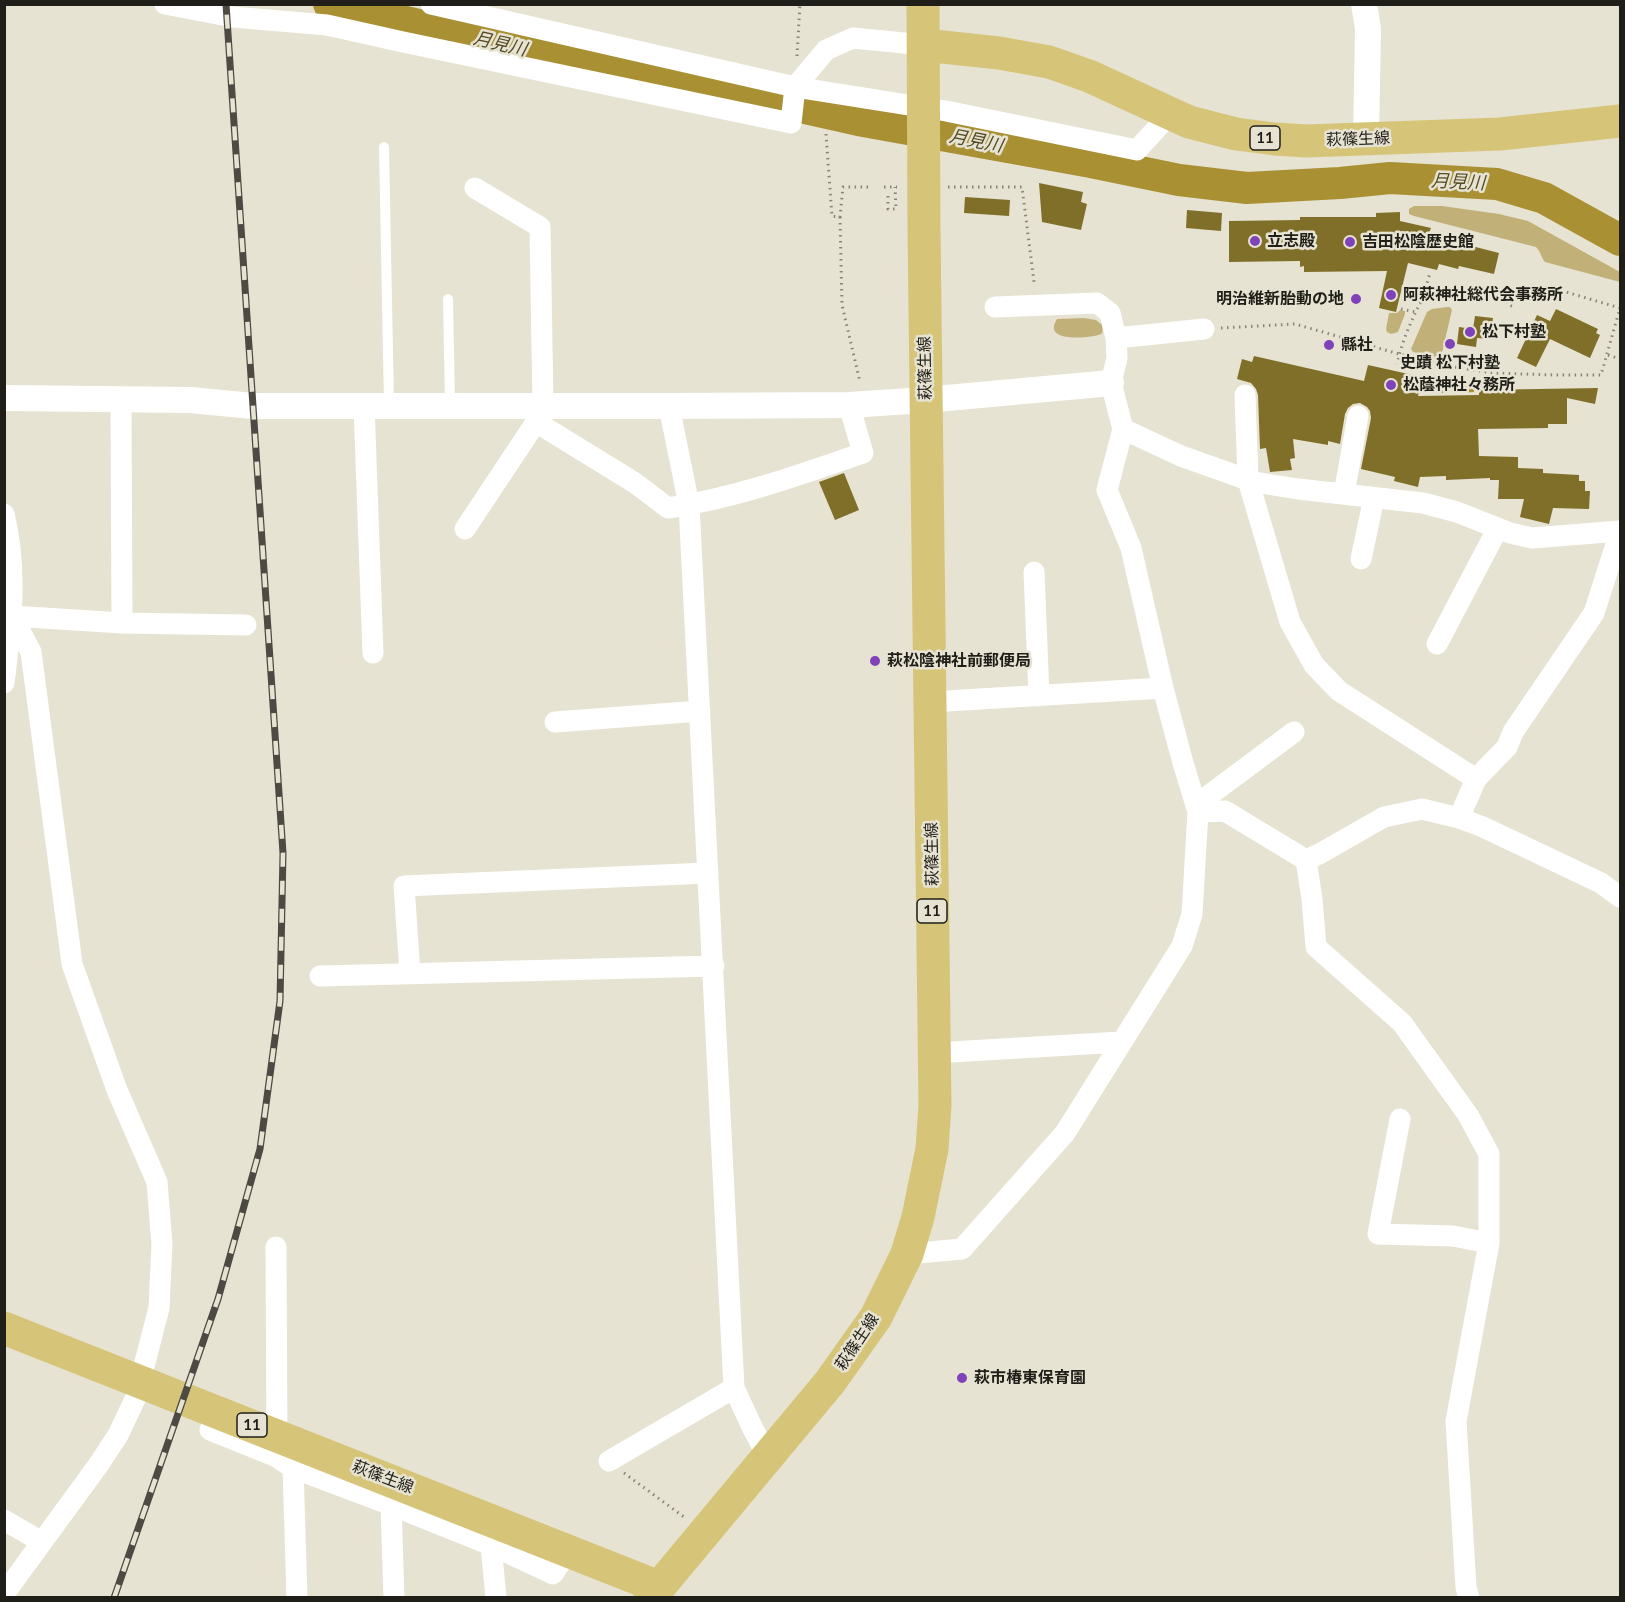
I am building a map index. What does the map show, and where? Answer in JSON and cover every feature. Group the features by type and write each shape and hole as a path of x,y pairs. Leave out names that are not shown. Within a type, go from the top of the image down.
{"main road":[{"path":"924,4 924,45"},
{"name":"萩篠生線","path":"4,1328 495,1534 569,1550 661,1594 705,1532 830,1382 876,1317 907,1254 918,1217 932,1149 935,1105 925,400 924,45 999,53 1049,62 1089,76 1189,122 1236,134 1275,140 1306,141 1500,134 1620,121"}],"street":[{"path":"165,4 233,17 327,24 791,123 795,87 826,50 853,38 924,45"},
{"path":"431,4 795,87 946,111 1137,150 1170,114"},
{"path":"1364,4 1368,29 1366,138"},
{"path":"465,529 540,414 540,227 475,189"},
{"path":"907,1254 962,1249 1065,1133 1182,946 1192,914 1197,808 1163,688 1131,548 1107,490 1124,429 1111,382 1117,358 1116,338 1110,314 1097,303 995,307"},
{"path":"1116,338 1204,329"},
{"path":"4,398 190,400 253,406 450,405 540,414 669,406 857,405 1111,382"},
{"path":"1245,395 1248,480 1290,622 1314,665 1339,691 1476,779"},
{"path":"121,399 122,623"},
{"path":"364,405 373,653"},
{"path":"540,414 668,508 689,505 783,481 863,453 857,405"},
{"path":"669,406 689,505 734,1388 768,1457"},
{"path":"1344,494 1358,416"},
{"path":"1124,429 1181,456 1248,480 1298,489 1423,503 1457,512 1510,533 1532,538 1620,531 1594,613 1530,704 1507,747 1476,779 1450,811"},
{"path":"1361,559 1374,498"},
{"path":"4,514 10,546 12,616 4,683"},
{"path":"1437,644 1498,528"},
{"path":"1034,572 1039,696"},
{"path":"12,616 122,623 246,625"},
{"path":"4,1594 106,1454 136,1397 159,1308 162,1244 157,1182 117,1090 72,964 31,652 12,616"},
{"path":"930,702 1163,688"},
{"path":"555,722 700,711"},
{"path":"1197,808 1294,732"},
{"path":"1197,808 1225,810 1306,860 1316,947 1402,1023 1468,1116 1488,1154 1489,1243 1456,1421 1466,1587 1469,1598"},
{"path":"1306,860 1384,817 1422,809 1450,811 1485,821 1601,883 1620,897"},
{"path":"410,973 404,886 708,873"},
{"path":"320,976 714,966"},
{"path":"934,1053 1121,1042"},
{"path":"1400,1119 1378,1234 1453,1236 1489,1243"},
{"path":"276,1248 285,1462 297,1598"},
{"path":"609,1461 734,1388"},
{"path":"210,1430 391,1505 495,1534 495,1598"},
{"path":"391,1505 394,1598"},
{"path":"4,1520 42,1542"}],"lane":[{"path":"384,147 389,405"},
{"path":"448,299 450,405"}],"path":[{"path":"795,87 800,4"},
{"path":"826,134 832,216 840,217"},
{"path":"857,405 842,305 840,217 843,187 869,187"},
{"path":"884,187 897,187 896,209 888,209 888,196"},
{"path":"946,187 1022,187 1034,282"},
{"path":"1397,364 1431,273"},
{"path":"1204,329 1295,324 1449,366 1492,373 1601,375 1620,308 1556,289 1422,300"},
{"path":"1498,292 1509,305 1514,307"},
{"path":"1401,309 1416,312"},
{"path":"1608,354 1620,359"},
{"path":"609,1461 705,1532"}],"shaded area":[{"path":"1414,206 1442,206 1499,214 1528,221 1620,272 1620,282 1545,262 1536,247 1409,214 1409,209"},
{"path":"1450,307 1452,310 1441,357 1413,352 1411,349 1427,312 1432,309"},
{"path":"1400,310 1405,311 1405,314 1398,332 1391,334 1386,329 1389,313 1397,313"},
{"path":"1057,319 1096,320 1102,325 1101,334 1090,337 1071,337 1056,333 1054,327"},
{"path":"1461,377 1466,385 1474,387 1474,392 1460,393 1457,386 1453,385 1448,387 1446,393 1432,393 1432,388 1438,388 1438,383 1444,383 1444,378"}],"building":[{"path":"1039,183 1083,192 1081,202 1087,204 1081,230 1042,222"},
{"path":"965,197 1010,200 1009,216 964,213"},
{"path":"1187,210 1222,213 1221,231 1186,228"},
{"path":"1400,212 1400,221 1431,228 1429,233 1499,253 1494,274 1459,266 1458,269 1439,264 1437,270 1408,263 1396,312 1379,308 1387,271 1304,272 1304,266 1300,267 1300,261 1229,262 1229,221 1300,220 1300,217 1376,217 1376,213"},
{"path":"1556,309 1598,329 1596,333 1600,335 1590,358 1550,339 1536,367 1517,358 1537,315 1550,321"},
{"name":"松下村塾","path":"1475,316 1493,318 1490,339 1477,338 1476,347 1457,344 1459,327 1473,329"},
{"path":"1254,356 1364,381 1368,365 1422,377 1418,396 1479,395 1479,390 1598,388 1595,404 1567,398 1567,424 1548,424 1548,428 1478,429 1479,456 1518,457 1518,468 1543,469 1543,473 1579,475 1579,481 1585,481 1585,491 1590,491 1589,509 1553,508 1549,524 1520,517 1524,499 1498,499 1499,480 1490,480 1490,478 1446,480 1446,476 1420,477 1418,487 1394,481 1395,477 1361,469 1371,418 1370,411 1360,403 1353,404 1345,414 1340,444 1328,441 1328,445 1293,439 1295,458 1290,459 1292,470 1270,472 1266,448 1260,449 1256,389 1251,383 1237,379 1242,359 1252,362"},
{"path":"844,473 859,510 835,520 819,482"}],"waterway":[{"name":"月見川","path":"329,4 603,68 733,92 858,120 1179,180 1247,188 1390,178 1497,184 1544,198 1620,240"}],"railway":[{"path":"114,1598 218,1299 260,1149 280,1001 283,853 226,4"}],"place":[{"name":"立志殿","path":"1255,241"},
{"name":"吉田松陰歴史館","path":"1350,242"},
{"name":"阿萩神社総代会事務所","path":"1391,295"},
{"name":"明治維新胎動の地","path":"1356,299"},
{"name":"松下村塾","path":"1470,332"},
{"name":"史蹟 松下村塾","path":"1450,344"},
{"name":"縣社","path":"1329,345"},
{"name":"松蔭神社々務所","path":"1391,385"},
{"name":"萩松陰神社前郵便局","path":"875,661"},
{"name":"萩市椿東保育園","path":"962,1378"}]}
